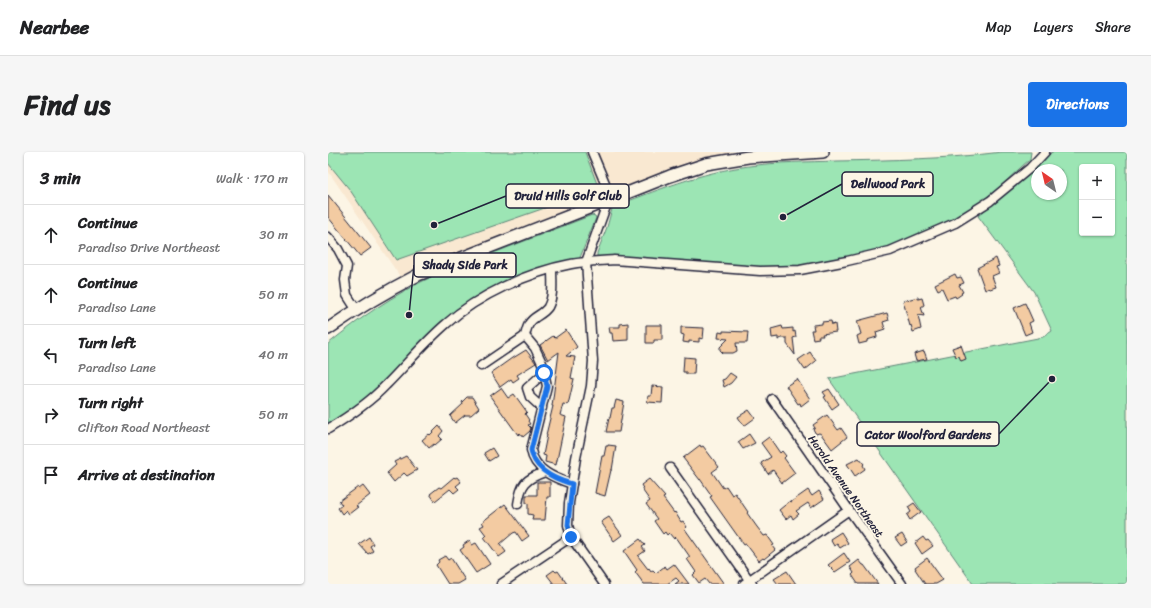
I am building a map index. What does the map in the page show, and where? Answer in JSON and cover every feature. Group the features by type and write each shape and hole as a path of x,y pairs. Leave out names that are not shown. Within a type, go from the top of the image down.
{"highway":[{"path":"328,329 356,309 418,275 670,176 718,161 748,156 823,152"}],"street":[{"path":"592,152 605,183 608,201 586,262 593,361 591,386 572,484 568,525 571,537 604,584"},
{"path":"328,430 350,416 385,386 446,324 465,309 493,292 552,269 572,264 614,260 760,271 800,270 884,253 955,223 990,201 1030,168 1045,152"},
{"path":"328,237 338,249 347,266 345,280 348,295 356,309"},
{"path":"481,366 525,336 528,324 548,307 553,291 552,269"},
{"path":"525,336 542,362 547,386 531,450 532,458 545,472 556,479 572,484"},
{"path":"542,408 530,397 527,388 544,373"},
{"name":"Harold Avenue Northeast","path":"772,399 848,510 902,584"},
{"path":"670,468 748,583 848,510"},
{"path":"518,504 520,489 527,481 536,475 545,472"},
{"path":"501,584 571,537"}],"shaded area":[{"path":"328,152 794,152 712,163 401,278 328,171"}],"green space":[{"path":"328,152 585,152 599,189 396,260 350,190 328,163"},
{"path":"1002,152 1031,152 1030,159 983,202 943,225 904,244 809,266 726,267 597,258 597,253 612,209 610,208 696,177 731,169 771,164 919,159"},
{"path":"1052,152 1127,152 1127,584 973,584 829,379 1043,337 1052,331 1034,292 978,216 1031,170 1031,200 1067,200 1067,164 1038,164"},
{"path":"592,215 596,218 579,260 467,304 439,324 368,398 328,425 328,344 340,334 390,299 431,277"}],"building":[{"path":"328,195 371,248 360,256 328,217"},
{"path":"996,258 999,266 996,267 999,273 992,276 996,287 985,290 977,268"},
{"path":"955,274 957,278 961,277 964,283 959,285 963,292 956,298 955,296 947,299 942,288 938,290 935,284"},
{"path":"918,297 918,299 922,298 924,305 921,307 924,316 918,315 921,329 913,332 903,301"},
{"path":"1025,303 1033,321 1029,323 1032,332 1025,335 1014,308"},
{"path":"887,313 889,320 883,322 885,329 876,332 877,337 859,344 857,336 861,334 857,321"},
{"path":"831,321 832,325 835,324 836,332 822,334 823,336 818,336 819,338 813,339 811,330 814,330 813,325"},
{"path":"628,323 628,340 613,341 612,333 610,333 609,327 620,327 620,324"},
{"path":"646,325 662,325 662,340 654,340 654,343 646,343"},
{"path":"782,326 783,329 793,328 793,332 795,331 796,337 793,338 795,355 787,344 787,338 778,340 778,337 772,338 771,329"},
{"path":"681,327 704,328 703,339 699,338 699,342 683,342 684,335 681,334"},
{"path":"566,330 577,347 566,356 575,357 571,378 574,379 568,405 563,404 560,415 566,417 556,465 545,462 546,456 543,455 553,406 559,352 548,360 540,345 553,336 555,338"},
{"path":"723,331 748,332 747,343 736,343 737,351 733,353 723,353 720,350 720,347 728,339 718,338 719,332 723,333"},
{"path":"961,345 966,359 961,361 959,356 956,357 952,348"},
{"path":"526,350 536,363 517,375 519,378 513,382 511,379 500,387 491,373"},
{"path":"924,351 927,359 916,361 914,354"},
{"path":"810,352 816,361 805,370 798,360"},
{"path":"684,357 695,358 694,374 686,374 686,372 683,372"},
{"path":"730,373 736,377 731,383 724,387 722,380 725,379"},
{"path":"797,379 810,399 801,406 786,386"},
{"path":"652,386 663,387 662,403 647,402 648,396 651,396"},
{"path":"501,388 508,398 514,394 527,412 525,414 529,420 528,421 530,424 528,425 531,428 530,431 523,437 520,433 518,435 490,396"},
{"path":"829,389 839,404 832,409 824,397 826,396 823,392"},
{"path":"467,397 472,397 479,408 471,415 465,415 455,423 450,416 463,404 462,402"},
{"path":"616,400 624,402 619,432 606,432 612,408 614,408"},
{"path":"749,410 755,418 744,426 738,417"},
{"path":"827,415 838,430 841,428 847,437 832,449 821,434 816,434 813,429 815,428 813,425"},
{"path":"439,426 443,431 439,436 442,439 429,448 422,440 429,434 430,435"},
{"path":"749,434 755,443 743,449 738,442"},
{"path":"769,437 780,453 782,451 786,456 784,458 795,473 782,483 773,470 768,474 761,463 771,457 761,443"},
{"path":"700,445 701,447 703,446 719,467 712,472 723,488 726,486 732,495 735,493 757,527 764,536 767,535 774,545 772,546 775,550 764,559 763,558 759,561 746,544 744,545 710,497 712,496 683,458"},
{"path":"606,446 616,446 612,470 605,496 595,493 602,456 604,456"},
{"path":"492,448 497,456 489,461 484,453"},
{"path":"406,456 417,470 407,476 404,473 394,482 387,473 396,465 394,462"},
{"path":"859,458 864,464 865,469 855,476 847,464"},
{"path":"454,477 457,477 461,482 456,486 459,489 454,493 450,489 435,501 430,494 439,487 441,488"},
{"path":"649,479 665,497 663,498 681,522 683,521 687,527 685,529 724,584 709,584 705,579 699,583 693,575 696,572 687,559 690,557 676,537 674,539 669,533 667,535 665,532 663,534 654,521 657,519 646,504 650,501 641,485"},
{"path":"537,482 550,482 550,497 547,497 545,520 532,520 533,515 528,514 526,495 537,495"},
{"path":"363,486 370,495 356,506 358,507 349,514 346,510 342,514 338,508 342,505 339,501 358,487 359,489"},
{"path":"808,490 812,496 819,491 824,499 811,508 808,503 796,511 799,514 793,519 791,515 786,519 779,510"},
{"path":"914,503 921,512 910,520 907,515 911,512 908,507"},
{"path":"505,504 529,536 522,541 516,532 513,533 500,544 506,552 499,557 484,537 486,535 480,527 484,525 482,522"},
{"path":"609,517 622,535 614,541 601,522"},
{"path":"841,532 848,543 840,548 837,544 834,546 830,539"},
{"path":"902,534 907,542 901,546 895,538"},
{"path":"369,537 373,544 370,546 373,551 368,554 359,544"},
{"path":"923,537 933,546 922,554 915,543"},
{"path":"640,539 645,545 642,547 645,551 638,556 648,569 649,568 651,571 653,570 656,573 665,566 667,569 674,564 689,584 675,584 679,581 676,578 667,584 644,584 635,572 637,570 624,551"},
{"path":"470,540 472,545 476,543 490,564 476,573 460,550 464,547 463,545"},
{"path":"844,553 850,562 835,572 828,565"},
{"path":"445,556 448,560 451,558 465,580 458,584 448,584 436,565 439,562 438,560"},
{"path":"927,558 943,580 936,584 925,584 915,569 915,567"},
{"path":"859,560 878,584 858,584 852,575 854,573 850,567"},
{"path":"554,570 556,572 558,571 567,584 554,584 547,575"},
{"path":"787,571 796,584 778,584 774,579"}],"place":[{"name":"Dellwood Park","path":"783,217"},
{"name":"Druid Hills Golf Club","path":"434,225"},
{"name":"Shady Side Park","path":"409,315"},
{"name":"Cator Woolford Gardens","path":"1052,379"}],"route":[{"path":"544,373 547,386 531,450 532,458 545,472 556,479 572,484 568,525 571,537"}]}
